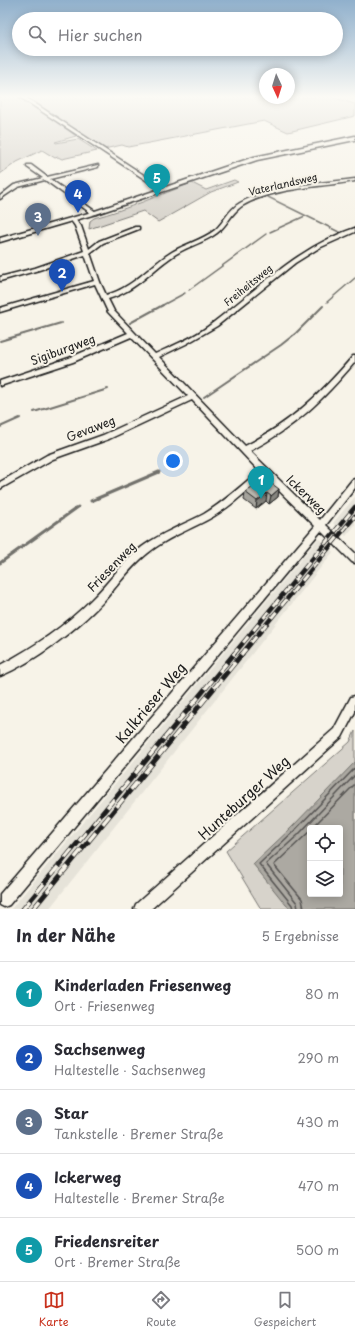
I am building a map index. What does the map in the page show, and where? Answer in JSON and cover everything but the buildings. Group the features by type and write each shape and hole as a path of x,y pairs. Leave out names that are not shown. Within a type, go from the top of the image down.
{"main road":[{"path":"0,240 94,213 256,158 348,139"}],"street":[{"path":"87,139 163,189"},
{"path":"29,166 94,213"},
{"path":"0,198 16,186 96,166"},
{"name":"Vaterlandsweg","path":"104,298 114,296 131,289 163,260 215,232 231,212 240,205 255,199 286,191 355,180"},
{"name":"Ickerweg","path":"73,219 78,226 97,282 111,312 264,471 355,559"},
{"path":"0,279 37,269 86,252 93,249 101,242 137,228"},
{"name":"Freiheitsweg","path":"154,357 184,343 216,325 293,262 355,230"},
{"path":"0,310 97,282"},
{"name":"Sigiburgweg","path":"0,384 71,360 132,334"},
{"path":"245,450 289,424 304,412 319,398 355,358"},
{"name":"Gevaweg","path":"0,486 50,456 120,431 192,397"},
{"name":"Friesenweg","path":"0,671 42,646 70,626 94,604 132,561 145,550 159,540 214,512 231,500 264,471"},
{"name":"Kalkrieser Weg","path":"4,900 320,526 355,482"},
{"name":"Hunteburger Weg","path":"141,909 338,733 355,701"}],"shaded area":[{"path":"0,139 64,139 55,142 56,143 79,139 97,151 62,159 58,157 55,158 42,150 17,162 0,174"},
{"path":"89,139 168,139 128,147 122,145 104,149"},
{"path":"234,180 238,182 211,192 158,222 143,211 89,229 90,221 94,218 192,183 206,190"},
{"path":"355,497 355,525 346,536 333,523"},
{"path":"319,538 333,552 49,909 11,909"},
{"path":"355,731 355,909 261,909 226,851 350,742"}],"water":[{"path":"355,762 355,909 291,909 286,905 253,864 291,828"}],"waterway":[{"path":"268,197 341,233"},
{"path":"270,232 305,216"},
{"path":"189,290 266,234"},
{"path":"327,302 355,278"},
{"path":"161,306 185,293"},
{"path":"130,323 163,305"},
{"path":"204,397 281,345 296,333 323,306"},
{"path":"0,341 61,323"},
{"path":"34,412 108,389"},
{"path":"0,427 20,418"},
{"path":"91,501 159,472"},
{"path":"0,563 78,507"}],"railway":[{"path":"233,655 355,507"},
{"path":"241,655 355,516"},
{"path":"23,909 234,654"},
{"path":"33,909 242,654"}],"place":[{"name":"Friedensreiter","path":"157,197"},
{"name":"Ickerweg","path":"78,213"},
{"name":"Star","path":"38,236"},
{"name":"Sachsenweg","path":"62,292"},
{"name":"Kinderladen Friesenweg","path":"261,499"}]}
